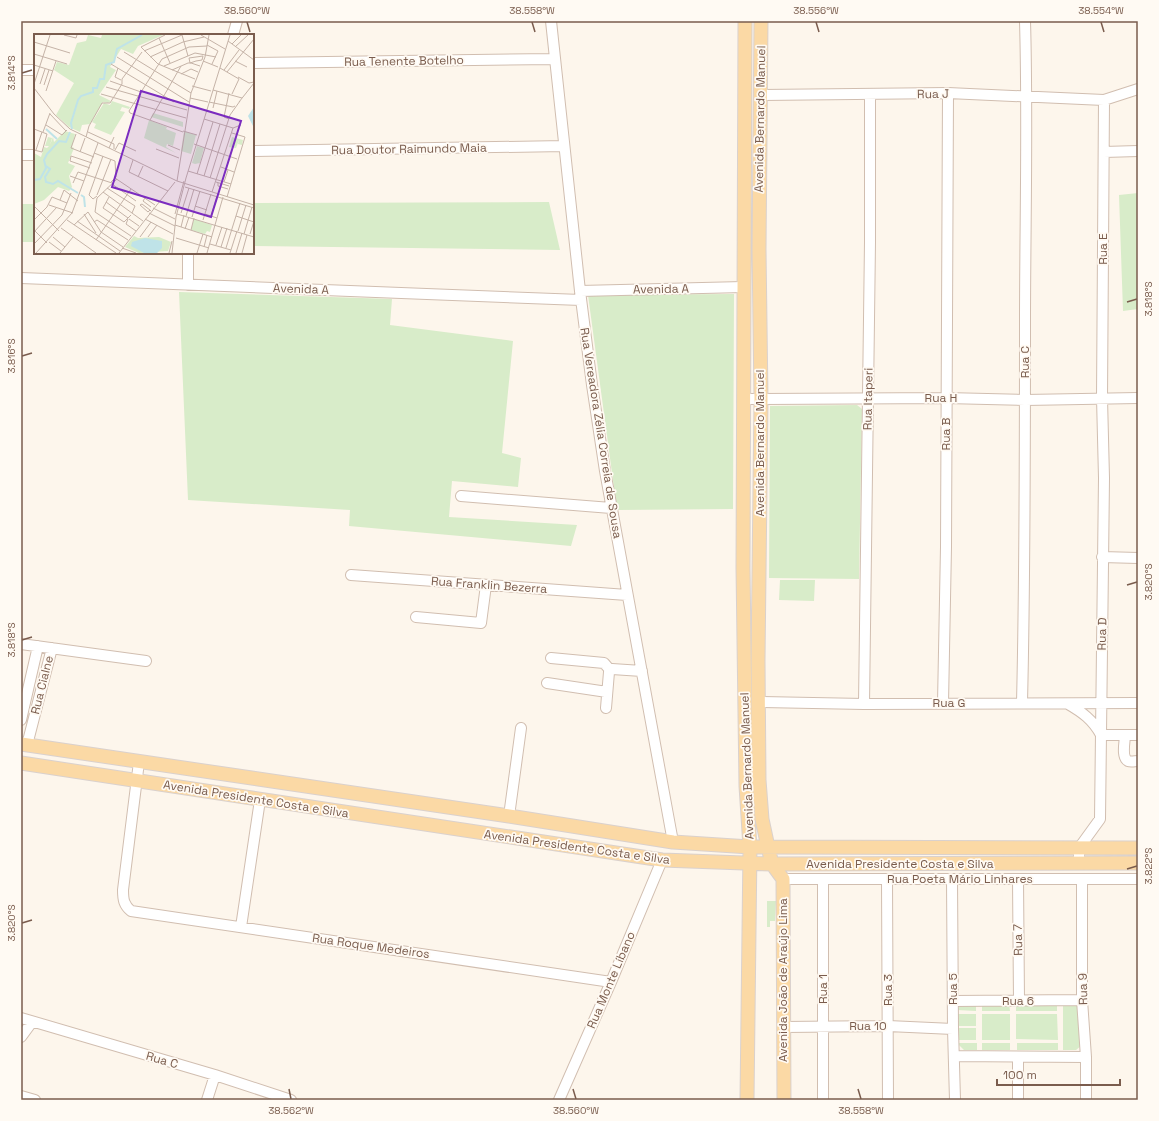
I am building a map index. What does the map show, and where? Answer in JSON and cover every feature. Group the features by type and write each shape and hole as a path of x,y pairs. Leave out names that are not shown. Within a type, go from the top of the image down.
{"main road":[{"name":"Avenida Bernardo Manuel","path":"745,21 743,560 746,786 750,847 749,863"},
{"name":"Avenida Bernardo Manuel","path":"762,21 759,249 761,399 758,661 760,702 759,780 762,819 772,864"},
{"name":"Avenida Presidente Costa e Silva","path":"24,745 509,816 673,842 750,847 1138,848"},
{"name":"Avenida Presidente Costa e Silva","path":"21,763 662,860 772,864 1138,863"},
{"path":"357,814 360,794"},
{"path":"546,843 569,838 571,834 570,830 562,824"},
{"path":"590,850 584,840 586,835 592,831 603,831"},
{"path":"747,1100 749,863"},
{"path":"772,864 783,879"},
{"name":"Avenida João de Araújo Lima","path":"783,879 784,1100"}],"street":[{"path":"233,34 237,21"},
{"name":"Rua Vereadora Zélia Correia de Sousa","path":"551,21 580,296 592,385 627,595 673,842"},
{"name":"Rua C","path":"1022,703 1025,555 1025,185 1027,96 1025,21"},
{"name":"Rua Tenente Botelho","path":"254,63 554,59"},
{"path":"21,70 34,70"},
{"path":"1104,100 1138,89"},
{"name":"Rua J","path":"761,95 948,93 1104,100"},
{"name":"Rua B","path":"943,703 946,547 948,93"},
{"name":"Rua Itaperi","path":"864,704 867,556 870,95"},
{"name":"Rua E","path":"1102,398 1104,100"},
{"name":"Rua Doutor Raimundo Maia","path":"254,151 564,146"},
{"path":"1104,152 1138,152"},
{"path":"21,155 34,154"},
{"path":"188,254 188,285"},
{"name":"Avenida A","path":"21,278 188,285 580,296 743,287"},
{"name":"Rua H","path":"743,399 946,398 1025,400 1138,398"},
{"name":"Rua D","path":"1078,848 1100,819 1104,478 1102,398"},
{"path":"460,496 612,508"},
{"path":"1102,557 1138,558"},
{"name":"Rua Franklin Bezerra","path":"351,575 627,595"},
{"path":"416,617 481,623 486,585"},
{"path":"21,644 146,662"},
{"name":"Rua Cialne","path":"21,720 38,646"},
{"name":"Rua Cialne","path":"24,745 52,648"},
{"path":"551,658 604,663 610,670"},
{"path":"610,670 642,671"},
{"path":"606,708 610,670"},
{"path":"547,684 607,692"},
{"name":"Rua G","path":"760,702 864,704 1138,703"},
{"path":"1068,704 1085,714 1101,735 1138,734"},
{"path":"509,816 521,728"},
{"path":"1125,735 1124,756 1129,761 1138,761"},
{"path":"136,780 139,762"},
{"name":"Rua Roque Medeiros","path":"136,780 123,890 123,900 125,906 131,911 611,982"},
{"path":"241,927 260,800"},
{"path":"1078,848 1079,863"},
{"name":"Rua Monte Líbano","path":"559,1100 611,982 662,860"},
{"name":"Rua Poeta Mário Linhares","path":"783,879 1138,879"},
{"name":"Rua 1","path":"823,879 823,1100"},
{"name":"Rua 3","path":"888,879 888,1100"},
{"name":"Rua 5","path":"952,879 955,1100"},
{"name":"Rua 7","path":"1018,879 1019,1001"},
{"name":"Rua 9","path":"1082,879 1082,1000 1086,1057 1086,1100"},
{"name":"Rua 6","path":"953,1001 1082,1000"},
{"name":"Rua C","path":"21,1018 215,1075 291,1100"},
{"path":"21,1037 32,1022"},
{"name":"Rua 10","path":"784,1026 888,1026 953,1029"},
{"path":"954,1056 1018,1058 1086,1057"},
{"path":"1018,1058 1018,1100"},
{"path":"207,1100 215,1075"},
{"path":"21,1096 35,1100"}],"green space":[{"path":"1138,193 1138,309 1123,311 1119,195"},
{"path":"549,202 560,250 254,246 254,203"},
{"path":"21,204 34,204 34,242 21,242"},
{"path":"179,292 392,299 390,325 513,341 502,453 521,458 518,487 452,481 449,517 577,525 571,546 349,526 350,510 188,500"},
{"path":"734,294 733,509 617,510 588,295"},
{"path":"857,405 862,409 859,579 769,578 770,406"},
{"path":"780,580 815,580 814,601 779,600"},
{"path":"767,901 776,901 775,921 770,921 770,927 767,927"},
{"path":"962,1003 976,1003 976,1011 957,1010"},
{"path":"982,1003 1009,1003 1010,1011 982,1011"},
{"path":"1016,1003 1057,1003 1057,1011 1016,1011"},
{"path":"1063,1003 1077,1003 1082,1045 1076,1050 1063,1050"},
{"path":"957,1014 976,1014 976,1026 957,1026"},
{"path":"982,1014 1010,1014 1010,1040 982,1040"},
{"path":"1016,1014 1057,1014 1058,1040 1016,1039"},
{"path":"957,1028 976,1028 976,1040 957,1040"},
{"path":"957,1043 977,1043 977,1050 964,1050"},
{"path":"982,1043 1010,1043 1010,1050 982,1050"},
{"path":"1017,1043 1058,1043 1058,1050 1017,1050"}]}
